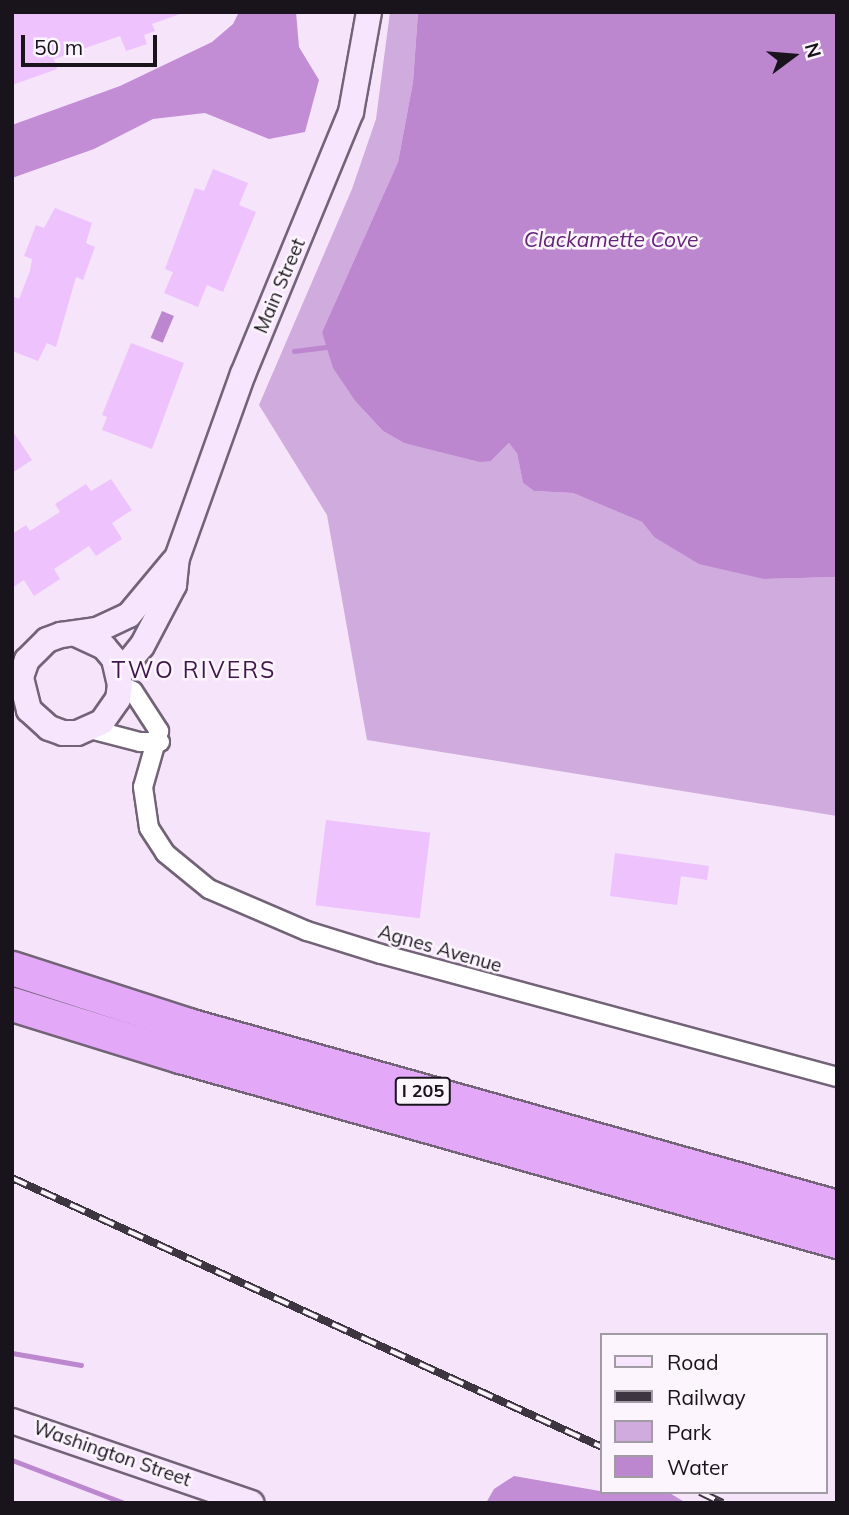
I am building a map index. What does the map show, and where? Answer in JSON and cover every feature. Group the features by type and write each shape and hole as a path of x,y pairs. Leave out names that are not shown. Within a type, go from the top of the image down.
{"highway":[{"name":"I 205","path":"12,968 188,1024 837,1207"},
{"name":"I 205","path":"12,1004 192,1060 837,1241"}],"street":[{"name":"Main Street","path":"177,558 129,615 106,627 47,640 20,665 20,710 49,728 63,733 90,729 112,711 120,679 162,611 174,585 177,558 243,374 351,112 369,12"},
{"path":"76,634 104,647 120,679 143,704 159,731 160,742 140,742 90,729"},
{"name":"Agnes Avenue","path":"160,742 147,764 143,786 149,828 165,853 185,870 238,904 307,931 467,980 837,1077"},
{"name":"Washington Street","path":"12,1420 251,1503"}],"green space":[{"path":"390,12 418,12 413,82 398,162 322,332 356,402 383,431 404,443 491,461 509,443 517,452 523,483 534,491 573,493 642,522 654,537 764,579 837,577 837,816 367,740 327,515 259,405 352,189 376,119"}],"shaded area":[{"path":"239,12 296,12 299,47 319,80 305,132 269,139 205,113 153,119 94,149 12,178 12,125 120,86 212,42 233,24"},
{"path":"514,1476 600,1491 600,1494 671,1494 686,1503 486,1503 494,1489"}],"water":[{"name":"Clackamette Cove","path":"418,12 837,12 837,577 764,579 699,564 654,537 642,522 573,493 534,491 523,483 517,453 509,443 491,461 480,462 404,443 383,431 356,402 333,368 322,332 398,162 413,82"},
{"path":"162,311 174,316 163,343 151,338"}],"building":[{"path":"12,12 180,14 152,24 155,31 144,35 147,44 126,51 120,36 54,59 57,69 12,85"},
{"path":"213,169 248,183 239,205 256,212 223,292 207,285 198,307 164,293 173,272 165,269 195,188 204,191"},
{"path":"55,208 92,223 86,243 95,247 83,280 76,277 56,347 47,343 38,361 12,351 12,296 19,299 30,271 32,259 24,256 36,225 44,228"},
{"path":"131,343 184,363 152,449 102,430 107,417 102,415"},
{"path":"12,430 32,460 12,473"},
{"path":"111,479 132,510 112,523 122,539 96,556 89,546 54,569 60,579 34,596 24,580 12,588 12,534 26,525 30,531 60,512 55,504 86,484 91,491"},
{"path":"326,820 430,833 420,918 316,905"},
{"path":"615,853 709,866 707,880 681,876 677,905 610,896"}],"waterway":[{"path":"294,351 326,347"},
{"path":"12,1353 81,1365"},
{"path":"12,1460 124,1503"}],"railway":[{"path":"12,1178 600,1446"},
{"path":"704,1494 723,1503"}],"district":[{"name":"TWO RIVERS","path":"194,670"}]}
